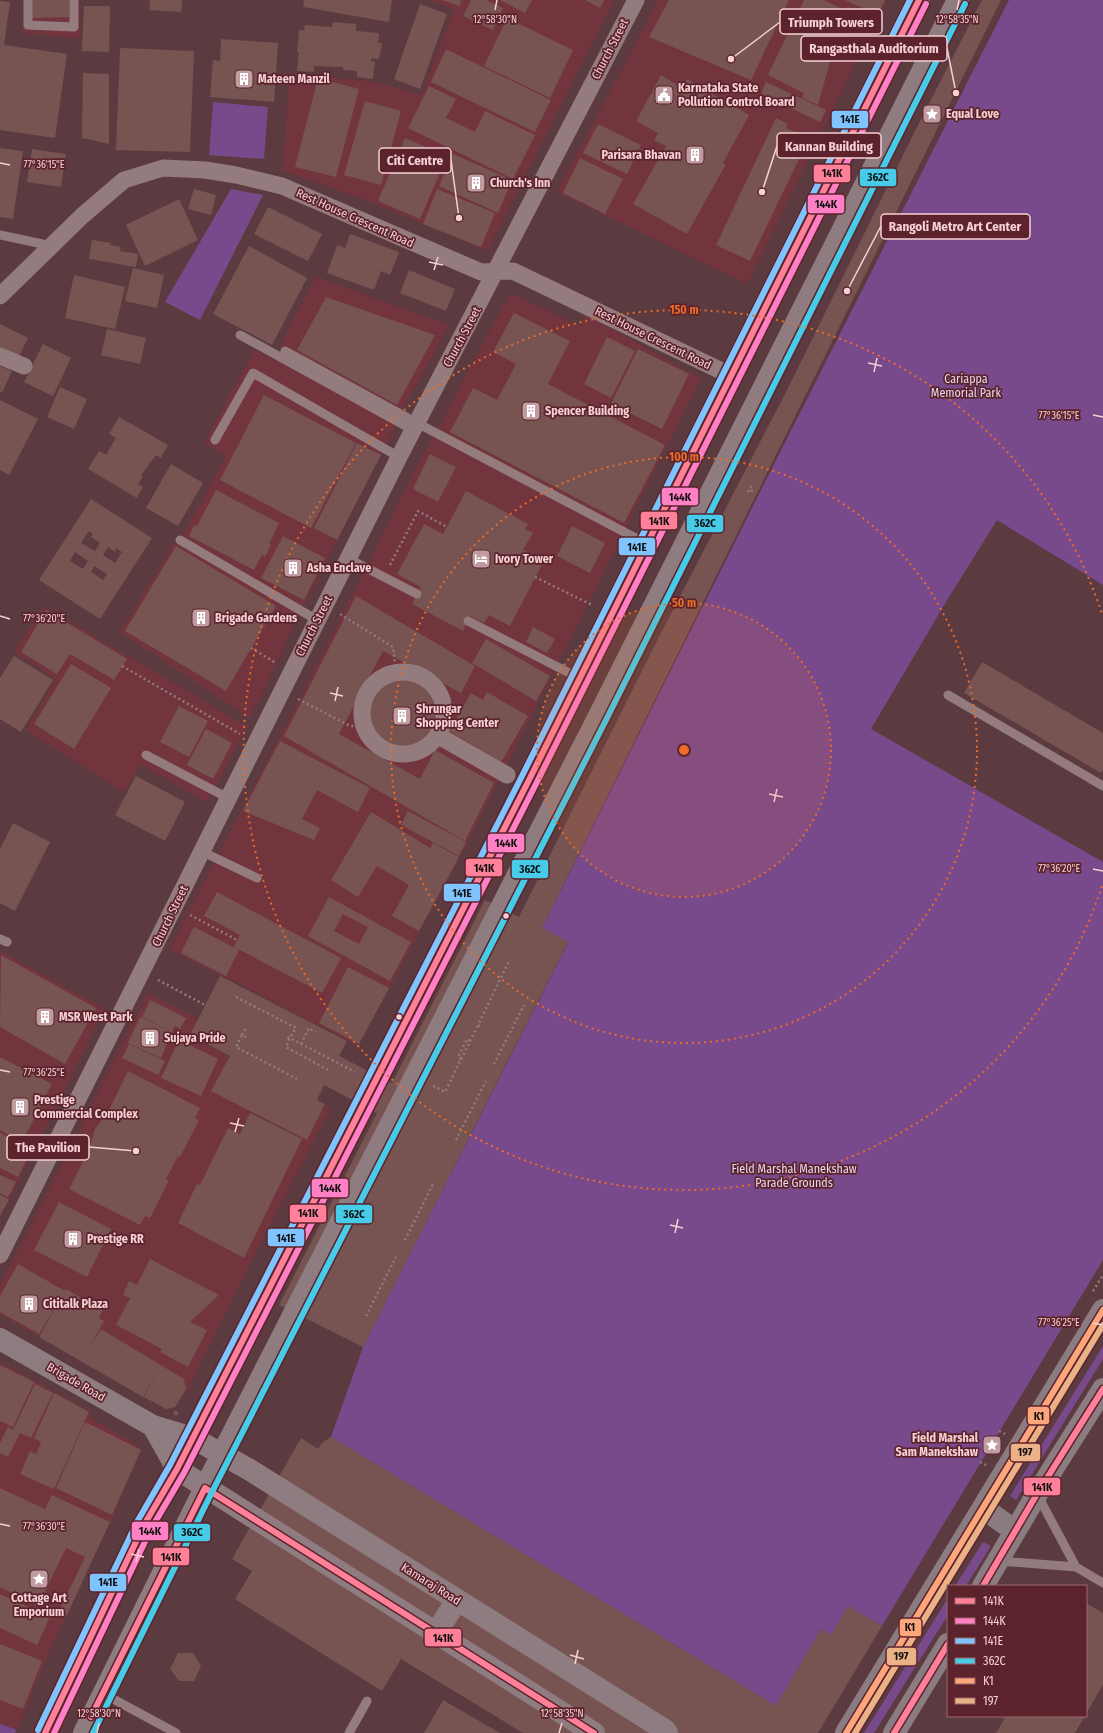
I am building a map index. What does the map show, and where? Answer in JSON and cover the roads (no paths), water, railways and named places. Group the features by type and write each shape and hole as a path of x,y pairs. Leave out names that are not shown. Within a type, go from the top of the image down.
{"main road":[{"path":"45,1733 144,1525 193,1438 732,376 919,0"},
{"path":"84,1733 205,1488 598,718 958,0"},
{"path":"846,1733 1103,1310"},
{"name":"Brigade Road","path":"0,1339 153,1426 193,1438"},
{"path":"984,1585 1037,1494 1103,1389"},
{"path":"153,1426 176,1469 594,1733"},
{"name":"Kamaraj Road","path":"193,1438 250,1470 665,1730 667,1733"},
{"path":"983,1508 1015,1531"},
{"path":"436,1633 457,1600"},
{"path":"894,1733 947,1646"}],"street":[{"name":"Church Street","path":"0,1255 201,851 256,744 281,691 349,560 399,457 636,0"},
{"name":"Rest House Crescent Road","path":"0,296 82,216 124,180 163,168 205,170 236,175 282,186 481,272 513,271 732,376"},
{"path":"0,356 24,366"},
{"path":"396,672 408,672 421,676 431,683 439,693 443,706 444,719 437,735 430,743 418,751 404,754 390,752 378,746 368,735 364,726 362,708 366,695 373,684 383,677 396,672"},
{"path":"437,735 507,775"}],"lane":[{"path":"28,0 28,25 74,27 74,0"},
{"path":"0,235 52,246"},
{"path":"240,335 415,427 647,544"},
{"path":"285,351 415,427"},
{"path":"215,440 253,373 399,457"},
{"path":"180,540 317,620"},
{"path":"349,560 417,594"},
{"path":"468,621 579,678"},
{"path":"948,695 1103,786"},
{"path":"146,756 228,798"},
{"path":"201,851 257,878"},
{"path":"1037,1494 1076,1567"},
{"path":"998,1561 1076,1567 1103,1583"},
{"path":"103,1694 176,1733"},
{"path":"349,1733 367,1701"}],"place":[{"name":"Triumph Towers","path":"731,59"},
{"name":"Mateen Manzil","path":"244,79"},
{"name":"Rangasthala Auditorium","path":"956,93"},
{"name":"Karnataka State Pollution Control Board","path":"664,95"},
{"name":"Equal Love","path":"932,114"},
{"name":"Parisara Bhavan","path":"695,155"},
{"name":"Church's Inn","path":"476,183"},
{"name":"Kannan Building","path":"762,192"},
{"name":"Citi Centre","path":"459,218"},
{"name":"Rangoli Metro Art Center","path":"847,291"},
{"name":"Spencer Building","path":"531,411"},
{"name":"Ivory Tower","path":"481,559"},
{"name":"Asha Enclave","path":"293,568"},
{"name":"Brigade Gardens","path":"201,618"},
{"name":"Shrungar Shopping Center","path":"402,716"},
{"name":"MSR West Park","path":"45,1017"},
{"name":"Sujaya Pride","path":"150,1038"},
{"name":"Prestige Commercial Complex","path":"20,1107"},
{"name":"The Pavilion","path":"136,1151"},
{"name":"Prestige RR","path":"73,1239"},
{"name":"Cititalk Plaza","path":"29,1304"},
{"name":"Field Marshal Sam Manekshaw","path":"992,1445"},
{"name":"Cottage Art Emporium","path":"39,1579"}],"park label":[{"name":"Cariappa Memorial Park","path":"966,386"},
{"name":"Field Marshal Manekshaw Parade Grounds","path":"794,1176"}]}
